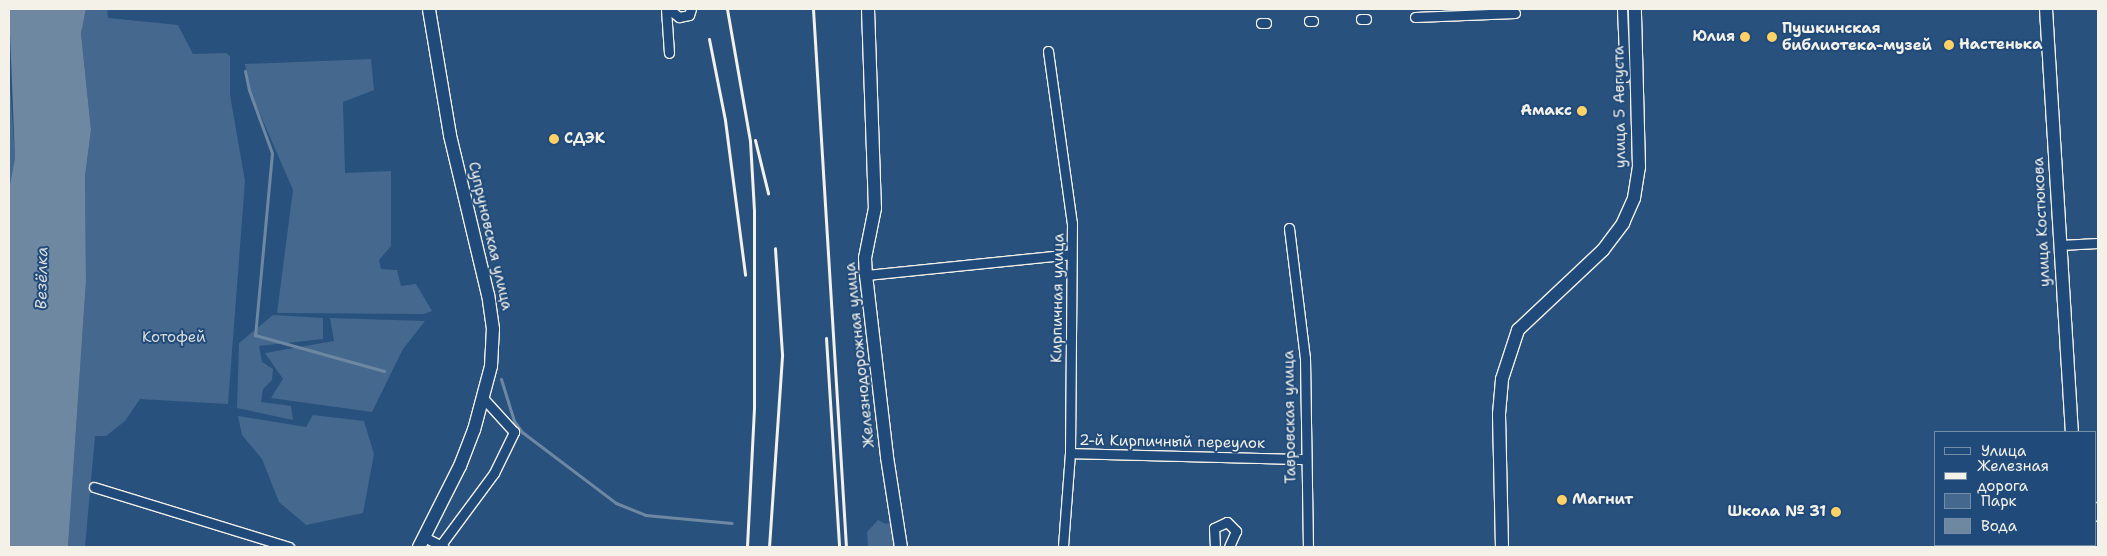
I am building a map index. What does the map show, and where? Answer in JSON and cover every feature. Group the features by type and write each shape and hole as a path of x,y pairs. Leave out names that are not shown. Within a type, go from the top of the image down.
{"street":[{"name":"Супруновская улица","path":"421,542 460,466 484,399 491,366 493,329 450,135 429,9"},
{"path":"667,9 679,17 689,15 691,9"},
{"path":"667,9 669,52"},
{"name":"Железнодорожная улица","path":"868,9 875,208 866,258 866,275 887,457 901,547"},
{"name":"улица Костюкова","path":"2046,9 2072,431"},
{"path":"1624,11 1625,77"},
{"name":"улица 5 Августа","path":"1502,547 1498,414 1502,379 1518,330 1603,250 1623,223 1634,198 1639,167 1624,11"},
{"path":"1415,17 1515,13"},
{"name":"Кирпичная улица","path":"1048,51 1072,223 1070,453 1063,547"},
{"name":"Тавровская улица","path":"1289,228 1305,358 1304,459 1308,547"},
{"path":"2060,244 2098,242"},
{"path":"866,275 1071,254"},
{"path":"421,542 442,546 494,473 514,432 484,399"},
{"name":"2-й Кирпичный переулок","path":"1070,453 1304,459"},
{"path":"94,487 289,547"},
{"path":"1215,547 1214,528 1227,522 1236,531 1228,547"}],"green space":[{"name":"Котофей","path":"86,9 107,9 108,18 178,25 193,54 226,53 230,56 230,95 245,181 228,404 140,399 125,421 106,436 95,436 85,547 68,547 86,281 85,176 91,130 81,32"},
{"path":"371,59 374,90 343,102 345,173 391,171 391,246 379,260 381,269 397,270 401,286 416,284 432,311 424,314 277,313 293,190 251,93 245,64"},
{"path":"9,69 15,158 9,189"},
{"path":"273,315 323,318 323,339 259,346 262,362 273,369 272,380 263,389 261,402 291,406 293,420 237,408 239,343"},
{"path":"330,318 425,321 403,349 372,412 271,398 283,379 265,353 334,341"},
{"path":"313,415 364,421 374,454 363,513 306,525 279,502 262,459 242,435 238,416 306,427"},
{"path":"878,520 886,524 894,520 896,547 868,547 867,532"}],"water":[{"name":"Везёлка","path":"9,9 86,9 81,33 91,130 85,176 86,281 68,547 9,547 9,189 15,158"}],"waterway":[{"path":"245,71 249,90 272,153 255,335 384,371"},
{"path":"501,379 514,421 522,432 616,503 645,515 732,523"}],"railway":[{"path":"727,9 750,141 754,211 754,408 747,547"},
{"path":"813,9 846,547"},
{"path":"709,39 725,120 745,275"},
{"path":"755,140 768,193"},
{"path":"769,547 782,354 775,248"},
{"path":"826,338 839,547"}],"place":[{"name":"Юлия","path":"1745,37"},
{"name":"Пушкинская библиотека-музей","path":"1772,37"},
{"name":"Настенька","path":"1949,45"},
{"name":"Амакс","path":"1582,111"},
{"name":"СДЭК","path":"554,139"},
{"name":"Магнит","path":"1562,500"},
{"name":"Школа № 31","path":"1836,512"}]}
